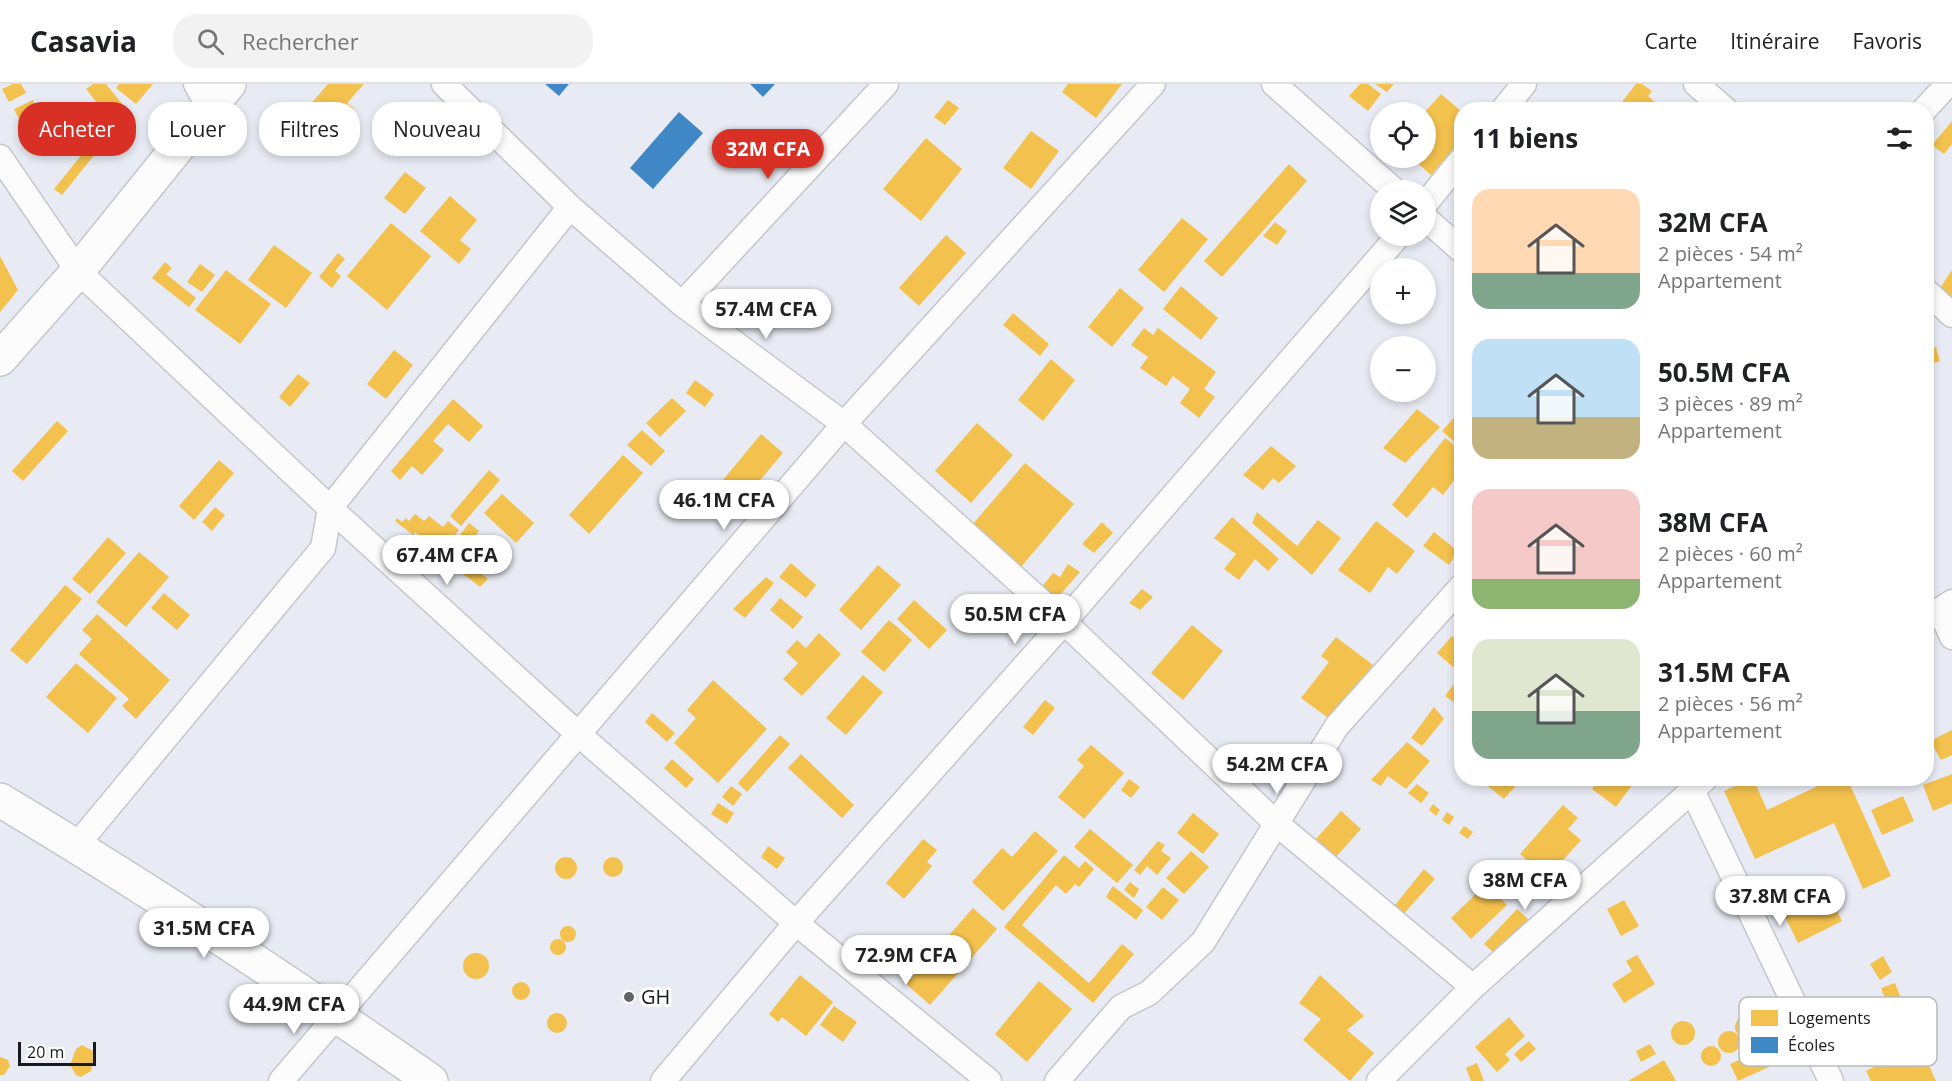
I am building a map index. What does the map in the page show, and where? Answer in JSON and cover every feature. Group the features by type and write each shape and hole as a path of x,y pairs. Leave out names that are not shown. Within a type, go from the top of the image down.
{"street":[{"path":"444,84 570,207 682,304 844,424 1064,622 1276,824 1473,987"},
{"path":"682,304 886,84"},
{"path":"281,1081 844,424 1153,84"},
{"path":"1274,84 1383,180"},
{"path":"1509,102 1524,84"},
{"path":"1696,84 1717,102"},
{"path":"1931,102 1948,84"},
{"path":"0,359 78,271 211,92"},
{"path":"0,157 78,271 330,508 577,733 796,922 989,1081"},
{"path":"1436,191 1454,169"},
{"path":"76,846 323,548 330,508 570,207"},
{"path":"1436,228 1454,244"},
{"path":"663,1081 796,922 1064,622 1389,246"},
{"path":"1934,298 1952,315"},
{"path":"1057,1081 1121,1007 1149,993 1203,942 1337,726 1454,595"},
{"path":"1939,611 1952,637"},
{"path":"1391,1076 1473,987 1697,786"},
{"path":"1700,786 1793,997"},
{"path":"0,801 76,846 338,1016 432,1081"},
{"path":"1823,1066 1830,1081"}],"building: Logements":[{"path":"13,84 21,84 26,93 9,102 2,89"},
{"path":"93,84 106,84 121,102 96,102 86,89"},
{"path":"119,84 153,84 136,104 116,88"},
{"path":"328,84 364,84 348,102 313,102"},
{"path":"1068,84 1122,84 1096,118 1062,92"},
{"path":"1360,84 1368,84 1381,94 1375,102 1370,102 1368,111 1349,96"},
{"path":"1375,84 1394,84 1387,92"},
{"path":"1636,84 1642,84 1652,91 1648,96 1655,102 1622,102"},
{"path":"1441,94 1454,105 1454,148 1431,175 1423,168 1436,168 1436,102 1434,102"},
{"path":"948,100 959,108 945,125 934,117"},
{"path":"1952,121 1952,144 1944,154 1934,146 1934,143"},
{"path":"1031,131 1059,151 1031,189 1003,168"},
{"path":"926,138 962,169 921,221 883,189"},
{"path":"81,156 93,156 62,195 54,189"},
{"path":"1289,164 1307,181 1222,277 1204,261"},
{"path":"405,172 426,188 405,214 384,198"},
{"path":"450,196 477,220 460,240 471,249 459,264 420,231"},
{"path":"1182,218 1208,239 1164,292 1138,270"},
{"path":"1275,222 1287,231 1277,245 1263,236"},
{"path":"391,223 431,256 387,310 347,276"},
{"path":"946,235 966,253 919,306 899,288"},
{"path":"274,245 312,273 286,308 248,280"},
{"path":"338,253 345,259 335,271 341,276 332,288 319,277"},
{"path":"0,256 18,290 0,312"},
{"path":"165,262 172,268 166,274 196,298 189,307 152,278"},
{"path":"200,264 215,275 202,292 187,282"},
{"path":"226,270 271,304 240,344 195,310"},
{"path":"1952,270 1952,301 1938,291"},
{"path":"1181,286 1218,318 1201,340 1163,309"},
{"path":"1120,288 1144,308 1112,347 1088,327"},
{"path":"1013,313 1049,344 1040,356 1003,325"},
{"path":"1144,328 1153,335 1158,328 1216,372 1204,389 1215,397 1199,418 1180,403 1190,389 1173,376 1166,386 1140,368 1148,357 1131,345"},
{"path":"1936,347 1940,361 1934,363 1934,348"},
{"path":"394,350 413,365 386,399 367,384"},
{"path":"1051,359 1075,380 1043,421 1018,400"},
{"path":"298,374 310,383 290,407 279,397"},
{"path":"695,380 714,394 705,407 686,393"},
{"path":"672,398 686,411 660,437 646,423"},
{"path":"453,399 483,426 469,442 448,424 433,441 444,450 422,475 412,466 400,480 391,471"},
{"path":"1417,409 1440,427 1405,463 1383,448"},
{"path":"1454,418 1454,442 1442,431"},
{"path":"57,421 68,431 23,481 12,471"},
{"path":"977,423 1013,455 971,503 935,471"},
{"path":"642,430 665,451 651,466 627,445"},
{"path":"761,434 783,453 745,498 723,480"},
{"path":"1445,438 1454,445 1454,480 1443,495 1433,487 1407,518 1392,505"},
{"path":"1271,446 1296,466 1279,483 1273,478 1263,490 1243,475"},
{"path":"623,455 643,473 589,534 569,515"},
{"path":"219,460 234,473 194,520 179,506"},
{"path":"1025,463 1074,504 1021,567 972,525"},
{"path":"489,470 500,480 461,526 450,516"},
{"path":"502,494 534,523 516,543 484,513"},
{"path":"215,507 225,515 212,531 202,522"},
{"path":"1257,512 1297,546 1318,520 1341,538 1312,575 1252,523"},
{"path":"415,514 424,521 429,516 443,527 448,521 459,530 441,552 415,532 413,535 395,521 397,518 402,522 406,518 409,521"},
{"path":"1232,517 1279,559 1268,571 1255,559 1239,580 1224,569 1236,554 1214,538"},
{"path":"1376,521 1415,551 1397,574 1388,567 1370,593 1338,570"},
{"path":"1102,522 1113,533 1094,553 1082,544"},
{"path":"469,523 479,531 451,569 441,561"},
{"path":"1434,532 1454,548 1454,557 1449,565 1423,546"},
{"path":"108,537 126,553 90,594 72,579"},
{"path":"139,552 169,577 126,627 96,602"},
{"path":"466,561 488,579 480,587 458,570"},
{"path":"791,563 816,585 806,598 779,577"},
{"path":"1068,564 1080,572 1059,596 1040,589 1053,573 1060,577"},
{"path":"878,565 901,585 861,630 839,610"},
{"path":"766,577 774,583 745,618 733,609"},
{"path":"65,585 82,599 27,664 10,650"},
{"path":"1142,589 1153,597 1140,610 1129,603"},
{"path":"164,593 190,615 177,630 151,608"},
{"path":"780,598 803,617 793,629 770,610"},
{"path":"914,600 947,630 929,649 897,619"},
{"path":"97,614 170,680 136,719 122,706 129,699 79,654 92,639 82,630"},
{"path":"889,620 912,640 884,672 861,652"},
{"path":"1192,625 1223,651 1183,700 1151,673"},
{"path":"819,633 841,654 802,696 783,679 798,663 786,652 797,640 806,648"},
{"path":"1452,636 1454,638 1454,668 1437,653"},
{"path":"1336,637 1373,665 1331,720 1301,698 1329,662 1321,656"},
{"path":"76,663 117,698 88,733 46,697"},
{"path":"863,675 883,692 846,735 826,718"},
{"path":"713,680 767,729 718,783 674,743 696,718 687,710"},
{"path":"1453,685 1454,686 1454,702 1445,696"},
{"path":"1045,700 1055,708 1033,735 1023,727"},
{"path":"1434,707 1444,719 1422,746 1411,738"},
{"path":"652,713 675,733 667,742 645,722"},
{"path":"1952,730 1952,755 1941,760 1934,748 1934,739"},
{"path":"780,735 790,744 747,792 738,783"},
{"path":"1407,742 1430,761 1406,789 1388,776 1381,786 1371,780"},
{"path":"1091,745 1124,773 1084,819 1058,797 1084,766 1077,760"},
{"path":"801,754 854,805 842,818 788,768"},
{"path":"672,759 694,779 686,788 664,768"},
{"path":"1952,774 1952,803 1933,811 1923,786 1934,786 1934,781"},
{"path":"1129,779 1140,787 1131,798 1121,790"},
{"path":"1417,784 1429,793 1421,803 1408,793"},
{"path":"731,786 742,794 733,806 722,797"},
{"path":"1488,786 1516,786 1504,799"},
{"path":"1594,786 1631,786 1616,807 1592,789"},
{"path":"1735,786 1756,786 1767,810 1816,786 1851,786 1891,876 1863,889 1834,823 1755,859 1724,791"},
{"path":"1903,796 1914,821 1882,835 1871,810"},
{"path":"718,803 734,813 727,824 711,814"},
{"path":"1433,804 1440,810 1436,816 1429,810"},
{"path":"1563,805 1578,818 1568,829 1581,840 1547,878 1520,854"},
{"path":"1341,811 1361,829 1335,858 1315,840"},
{"path":"1447,812 1454,817 1449,825 1442,820"},
{"path":"1193,813 1219,834 1203,854 1177,833"},
{"path":"1464,826 1473,832 1468,839 1459,833"},
{"path":"1090,829 1133,865 1117,883 1074,847"},
{"path":"1035,831 1058,851 1003,911 972,882 1002,848 1012,857"},
{"path":"923,839 937,850 927,862 932,866 904,899 886,883"},
{"path":"1158,841 1165,845 1161,851 1171,858 1157,875 1147,866 1140,875 1134,870"},
{"path":"768,846 785,858 777,869 761,857"},
{"path":"1191,851 1209,867 1184,894 1166,878"},
{"path":"1064,855 1079,868 1085,861 1094,869 1079,887 1075,884 1066,894 1056,885 1022,925 1089,983 1122,944 1134,954 1093,1003 1004,927"},
{"path":"566,857 574,860 577,868 574,876 566,879 558,876 555,868 558,860"},
{"path":"613,857 620,860 623,867 620,874 613,877 606,874 603,867 606,860"},
{"path":"1424,869 1435,879 1400,918 1391,910"},
{"path":"1821,878 1842,921 1798,943 1777,901"},
{"path":"1130,882 1139,889 1134,898 1124,890"},
{"path":"1486,884 1507,905 1471,939 1451,918"},
{"path":"1113,886 1143,910 1136,920 1106,897"},
{"path":"1163,887 1179,900 1162,920 1146,907"},
{"path":"1624,900 1639,926 1621,936 1607,909"},
{"path":"973,908 997,929 930,1005 906,984"},
{"path":"1517,909 1528,919 1495,954 1484,944"},
{"path":"568,926 576,934 568,942 560,934"},
{"path":"558,939 564,941 566,947 564,953 558,955 552,953 550,947 552,941"},
{"path":"476,953 485,957 489,966 485,975 476,979 467,975 463,966 467,957"},
{"path":"1637,955 1655,984 1624,1003 1612,984 1632,971 1626,961"},
{"path":"1883,956 1892,972 1880,980 1870,964"},
{"path":"800,975 833,1002 806,1036 782,1017 778,1022 769,1014"},
{"path":"1320,975 1364,1016 1347,1030 1374,1053 1350,1081 1303,1040 1321,1019 1299,1003"},
{"path":"1039,981 1072,1009 1027,1062 995,1034"},
{"path":"521,982 527,985 530,991 527,997 521,1000 515,997 512,991 515,985"},
{"path":"1895,983 1900,997 1885,997 1881,988"},
{"path":"834,1006 857,1022 843,1042 820,1025"},
{"path":"557,1013 564,1016 567,1023 564,1030 557,1033 550,1030 547,1023 550,1016"},
{"path":"1509,1017 1525,1036 1505,1054 1510,1060 1497,1072 1475,1047"},
{"path":"1739,1018 1739,1036 1735,1027"},
{"path":"1683,1021 1691,1025 1695,1033 1691,1041 1683,1045 1675,1041 1671,1033 1675,1025"},
{"path":"1729,1031 1737,1034 1739,1046 1737,1050 1729,1053 1721,1050 1718,1042 1721,1034"},
{"path":"1529,1041 1536,1049 1521,1062 1514,1054"},
{"path":"1650,1044 1656,1054 1641,1062 1636,1051"},
{"path":"82,1045 93,1051 94,1057 91,1071 81,1077 76,1075 70,1065 76,1049"},
{"path":"1707,1046 1715,1046 1721,1052 1721,1060 1715,1066 1707,1066 1701,1060 1701,1052"},
{"path":"0,1057 8,1060 10,1066 4,1075 0,1075"},
{"path":"1664,1060 1676,1081 1628,1081"},
{"path":"1739,1060 1739,1066 1769,1067 1738,1081 1730,1064"},
{"path":"1477,1063 1484,1081 1471,1081 1466,1068"},
{"path":"1875,1066 1929,1066 1936,1081 1871,1081 1866,1071"}],"building: Écoles":[{"path":"545,84 569,84 559,96"},
{"path":"750,84 775,84 763,97"},
{"path":"679,112 703,133 653,189 630,168"}],"place":[{"name":"GH","path":"629,997"}]}
